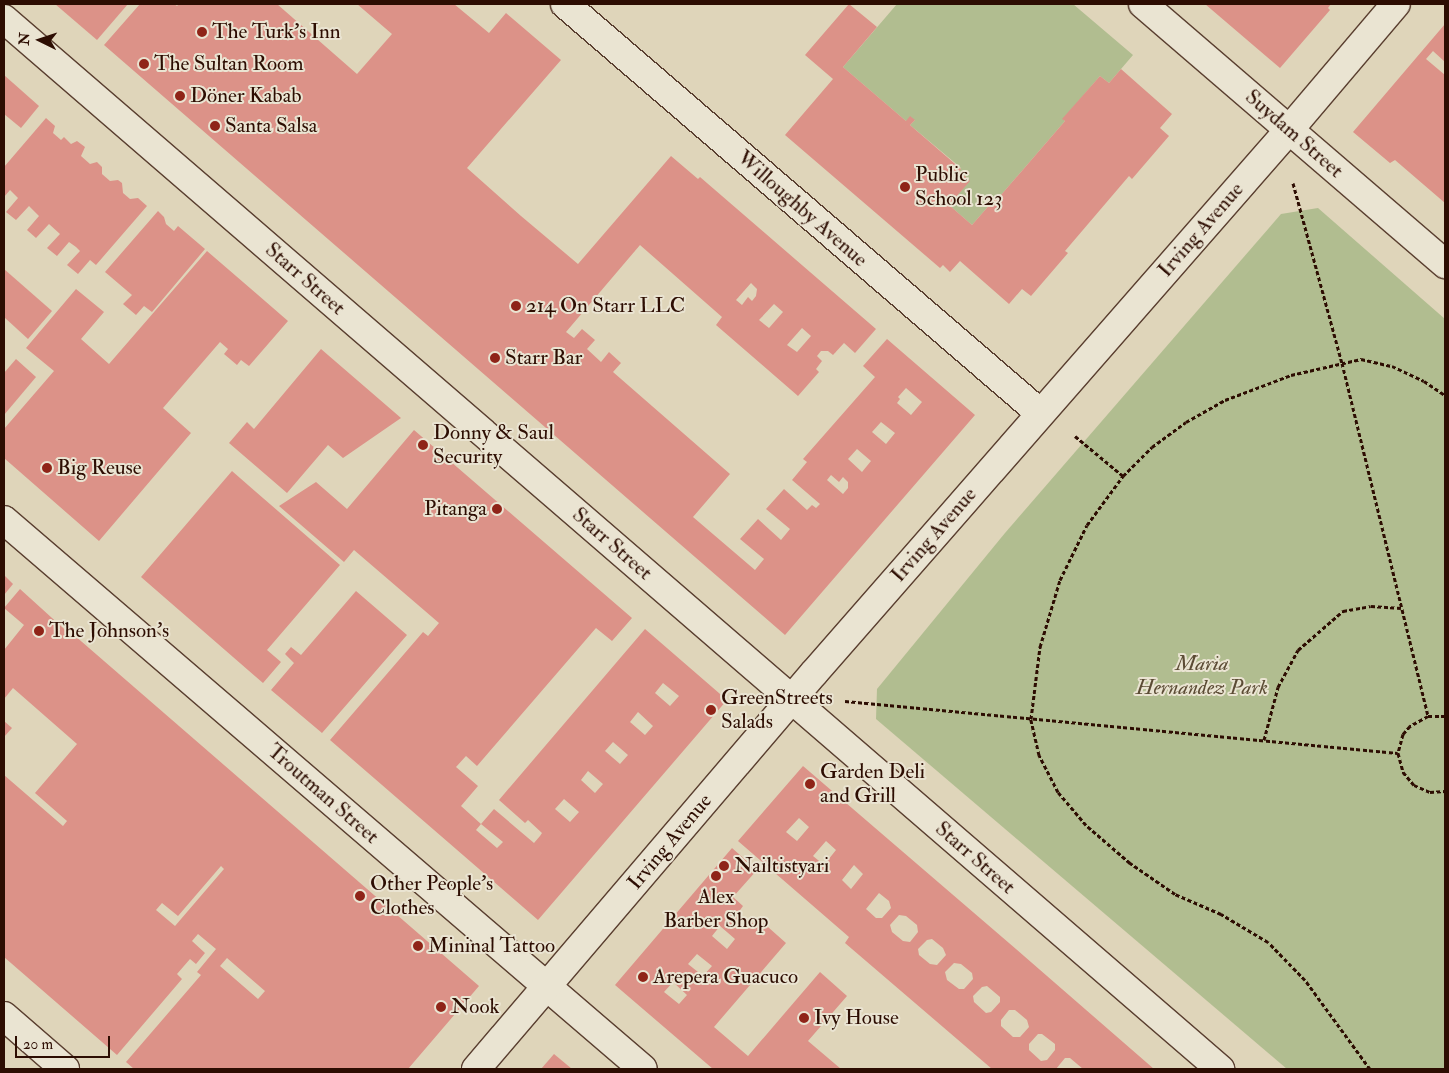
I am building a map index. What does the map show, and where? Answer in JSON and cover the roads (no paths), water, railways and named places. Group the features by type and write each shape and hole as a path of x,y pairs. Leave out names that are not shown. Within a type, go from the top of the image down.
{"street":[{"name":"Willoughby Avenue","path":"565,4 1040,413"},
{"name":"Suydam Street","path":"1143,4 1445,264"},
{"name":"Irving Avenue","path":"476,1069 792,699 1289,130 1396,4"},
{"name":"Starr Street","path":"4,19 1220,1069"},
{"name":"Troutman Street","path":"4,520 643,1069"},
{"path":"4,1016 65,1069"}],"place":[{"name":"The Turk's Inn","path":"202,32"},
{"name":"The Sultan Room","path":"144,64"},
{"name":"Döner Kabab","path":"180,96"},
{"name":"Santa Salsa","path":"215,126"},
{"name":"Public School 123","path":"905,187"},
{"name":"214 On Starr LLC","path":"516,306"},
{"name":"Starr Bar","path":"495,358"},
{"name":"Donny & Saul Security","path":"423,445"},
{"name":"Big Reuse","path":"47,468"},
{"name":"Pitanga","path":"497,509"},
{"name":"The Johnson's","path":"39,631"},
{"name":"GreenStreets Salads","path":"711,710"},
{"name":"Garden Deli and Grill","path":"810,784"},
{"name":"Nailtistyari","path":"724,866"},
{"name":"Alex Barber Shop","path":"716,876"},
{"name":"Other People's Clothes","path":"360,896"},
{"name":"Mininal Tattoo","path":"418,946"},
{"name":"Arepera Guacuco","path":"643,977"},
{"name":"Nook","path":"441,1007"},
{"name":"Ivy House","path":"804,1018"}],"park label":[{"name":"Maria Hernandez Park","path":"1202,676"}]}
